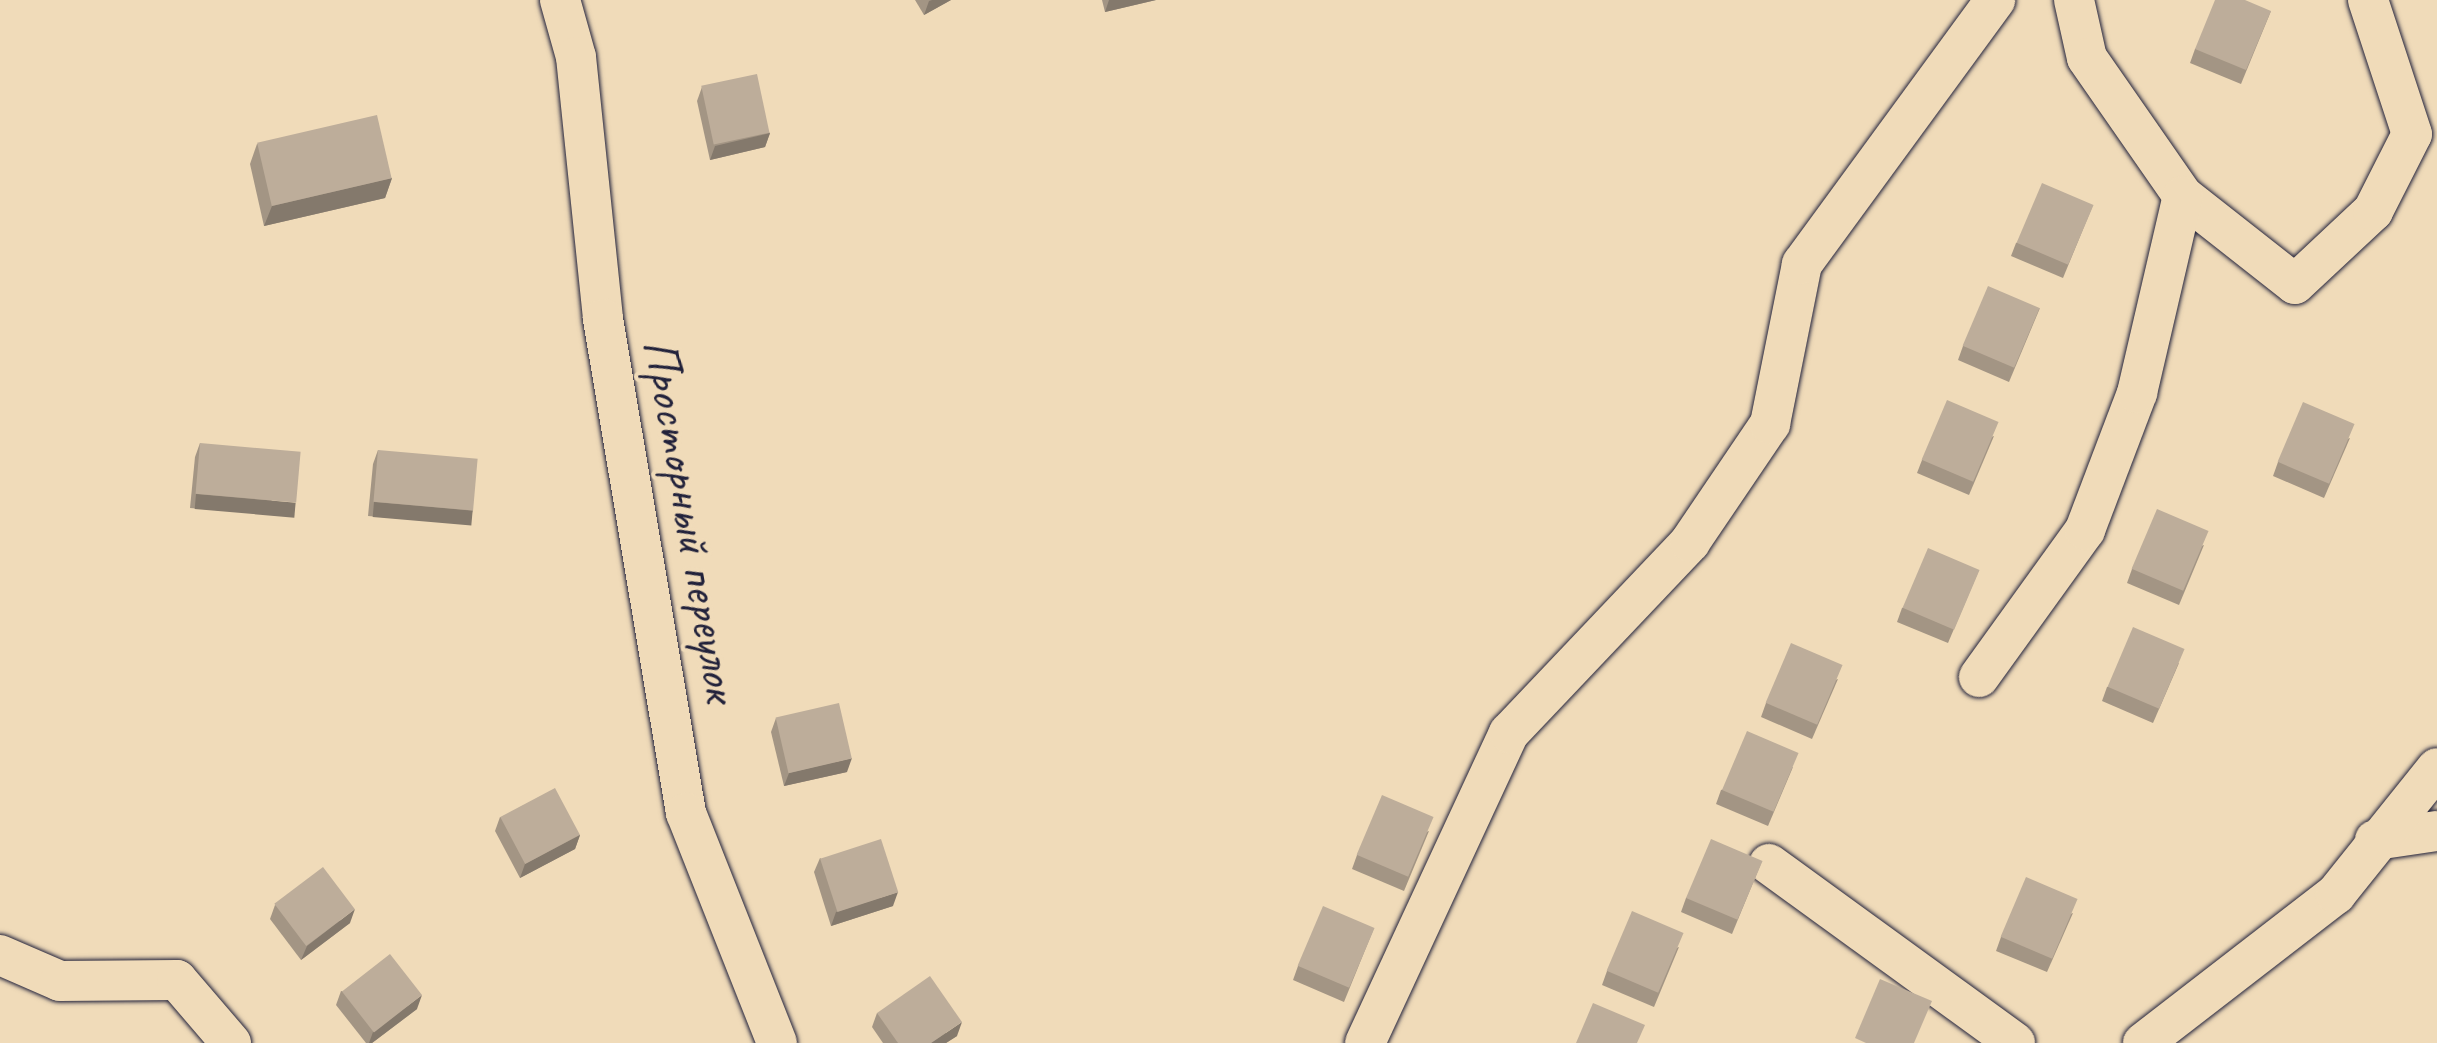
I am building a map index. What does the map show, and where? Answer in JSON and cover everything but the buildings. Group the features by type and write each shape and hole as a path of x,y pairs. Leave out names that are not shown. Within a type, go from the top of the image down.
{"street":[{"name":"Просторный переулок","path":"560,0 576,57 603,319 686,813 777,1043"},
{"path":"1365,1043 1509,733 1690,542 1770,424 1802,264 1995,0"},
{"path":"2074,0 2087,58 2182,196 2295,284 2373,211 2412,134 2368,0"},
{"path":"1979,676 2085,530 2138,393 2182,196"},
{"path":"2143,1043 2336,894 2437,768"},
{"path":"2376,840 2437,831"},
{"path":"1769,864 2015,1043"},
{"path":"0,956 60,981 177,980 231,1043"}]}
